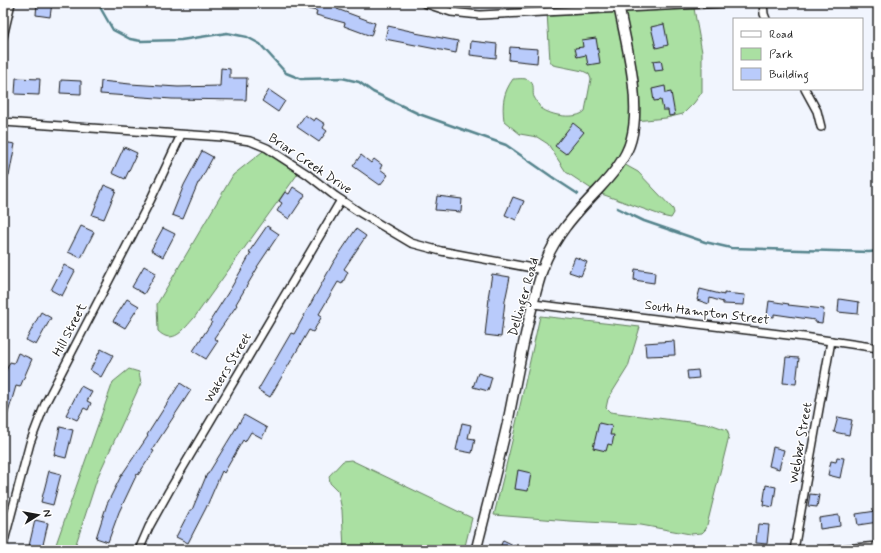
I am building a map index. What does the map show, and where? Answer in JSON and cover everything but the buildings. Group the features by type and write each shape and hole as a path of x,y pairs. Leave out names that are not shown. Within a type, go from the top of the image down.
{"street":[{"path":"3,38 11,3"},
{"path":"424,3 451,12 480,16 619,6 726,3"},
{"path":"763,3 766,18"},
{"name":"Dellinger Road","path":"476,550 504,438 533,304 543,270 559,236 576,214 605,183 624,157 631,140 635,120 633,84 619,6"},
{"path":"806,90 817,111 821,127"},
{"name":"Briar Creek Drive","path":"3,122 223,137 250,141 267,148 286,160 341,200 387,230 411,243 441,251 543,270"},
{"name":"Hill Street","path":"3,545 30,443 45,404 150,201 181,135"},
{"name":"Waters Street","path":"139,550 168,491 341,200"},
{"name":"South Hampton Street","path":"533,304 831,341 878,349"},
{"name":"Webber Street","path":"794,550 831,341"},
{"path":"831,550 878,546"}],"green space":[{"path":"618,3 693,3 702,52 702,92 683,114 666,118 635,121 620,162 638,172 673,209 674,213 671,218 596,192 566,172 548,144 537,137 520,134 504,121 503,109 505,94 513,79 525,79 531,82 533,85 534,97 540,107 545,111 557,115 570,116 581,114 585,111 591,79 589,74 583,71 553,65 550,61 547,12 619,9"},
{"path":"267,148 302,168 194,318 178,334 169,337 163,335 158,331 157,304 233,175"},
{"path":"540,316 640,327 628,367 608,399 606,408 610,412 713,425 727,430 729,436 706,529 702,533 690,534 641,525 494,515"},
{"path":"129,369 139,372 141,383 98,476 74,550 54,550 113,382"},
{"path":"351,460 472,518 464,550 344,550 342,510 338,491 330,483 329,476 343,461"}],"waterway":[{"path":"100,3 101,9 113,30 130,39 141,41 181,40 227,33 247,37 260,44 286,73 301,79 342,78 359,82 373,92 419,114 506,145 578,194"},
{"path":"617,208 644,221 705,242 731,248 878,251"}]}
